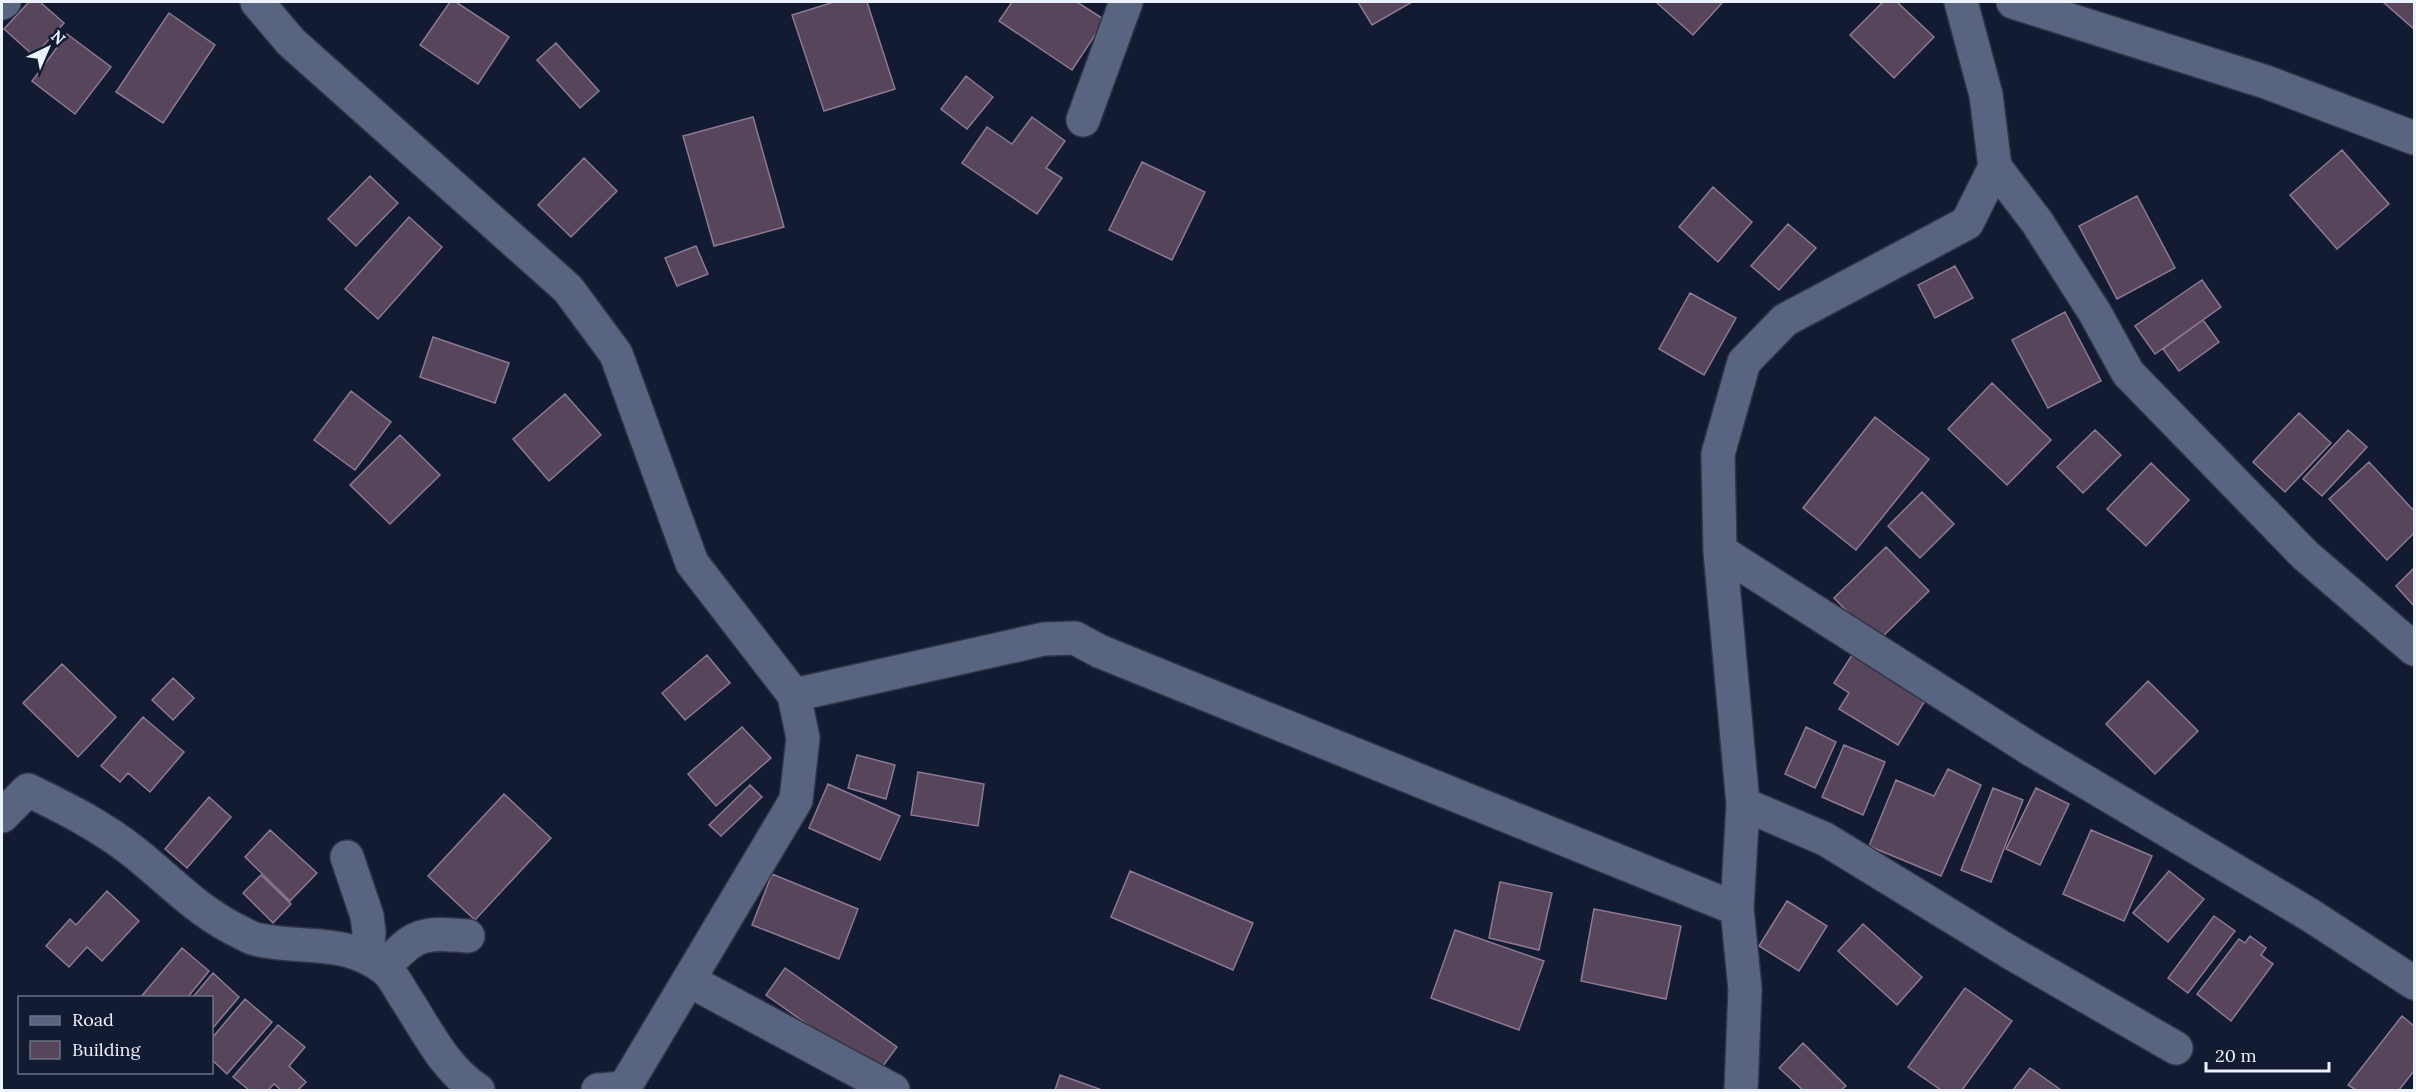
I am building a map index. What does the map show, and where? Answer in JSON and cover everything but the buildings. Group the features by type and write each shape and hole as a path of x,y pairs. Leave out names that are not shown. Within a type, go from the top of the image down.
{"street":[{"path":"257,2 291,42 567,289 616,354 692,563 794,695 803,738 796,800 690,981 615,1090"},
{"path":"1083,120 1126,2"},
{"path":"1961,2 1986,95 1995,167 2037,222 2095,313 2128,373 2305,555 2415,650"},
{"path":"2013,2 2266,82 2415,138"},
{"path":"1741,1090 1745,989 1737,909 1743,804 1720,551 1718,454 1744,362 1785,320 1967,223 1995,167"},
{"path":"1720,551 2023,744 2310,915 2415,982"},
{"path":"794,695 1044,639 1075,638 1099,651 1737,909"},
{"path":"2,816 28,790 93,823 134,852 176,890 210,916 254,939 344,949 376,962"},
{"path":"1743,804 1826,838 2011,953 2176,1048"},
{"path":"346,857 367,916 376,962 435,1046 470,1085 478,1090"},
{"path":"376,962 411,941 434,933 468,936"},
{"path":"690,981 893,1090"}]}
